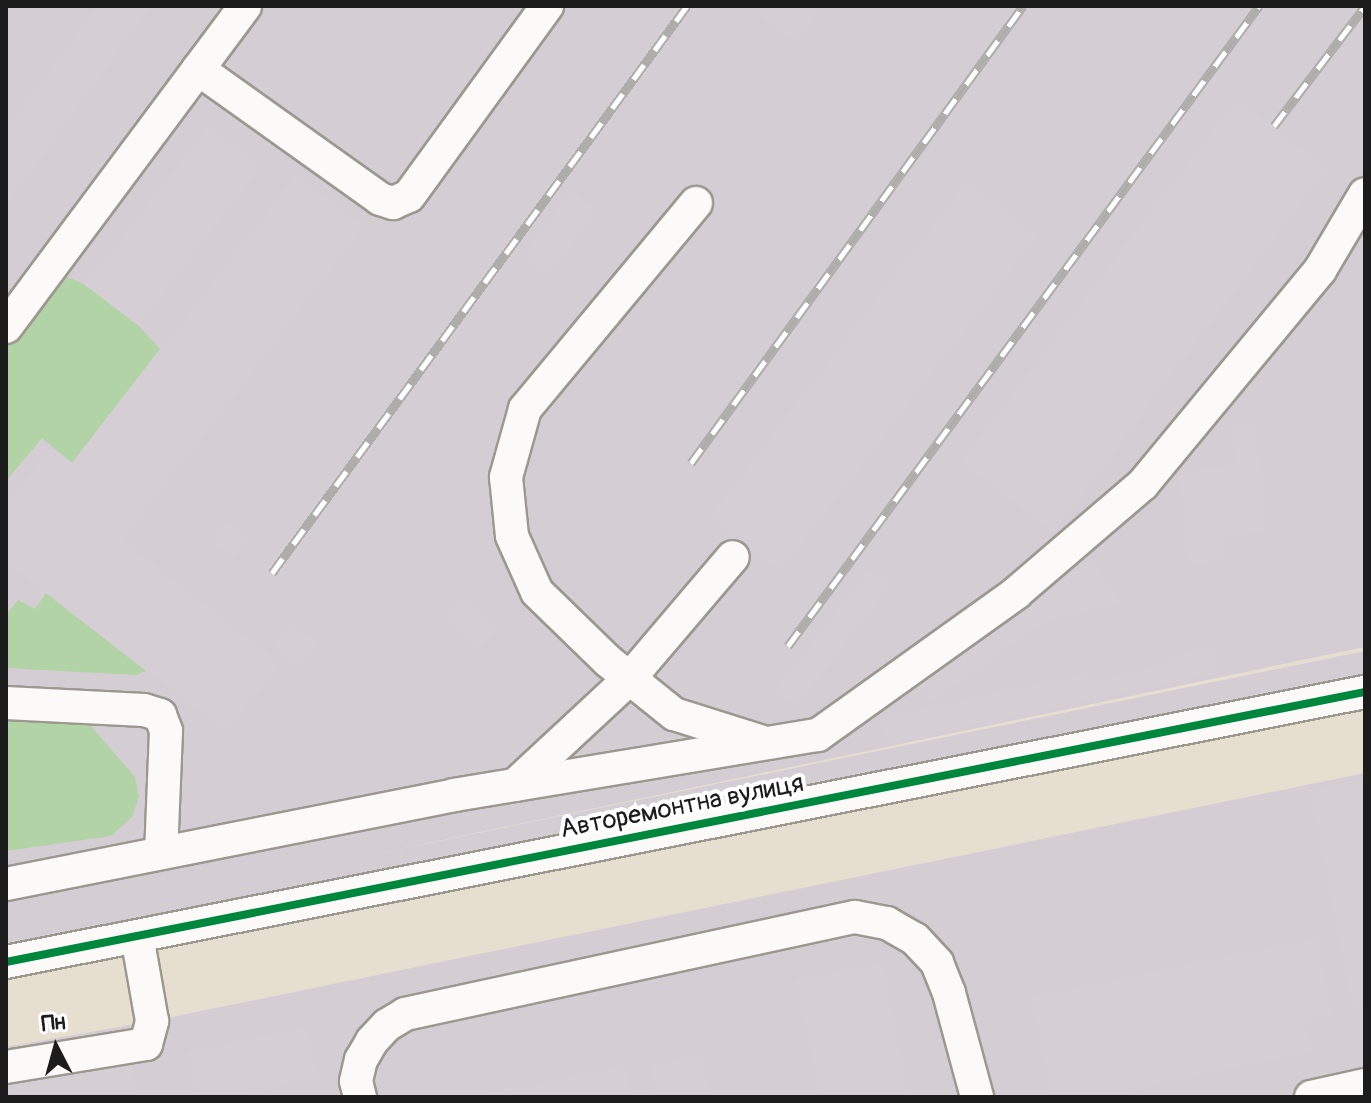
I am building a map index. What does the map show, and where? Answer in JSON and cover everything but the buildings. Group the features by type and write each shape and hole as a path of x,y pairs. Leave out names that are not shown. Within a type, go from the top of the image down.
{"street":[{"path":"6,327 245,6"},
{"path":"198,69 380,199 393,203 409,196 547,6"},
{"path":"6,884 515,785 818,735 1016,593 1143,484 1320,270 1365,194"},
{"path":"696,203 525,409 506,477 512,536 537,592 629,679 674,714 767,743"},
{"path":"515,785 629,679 733,557"},
{"name":"Авторемонтна вулиця","path":"6,962 1365,692"},
{"path":"6,703 144,710 160,715 166,731 161,853"},
{"path":"360,1097 356,1081 361,1060 387,1025 405,1014 855,917 896,928 915,939 937,963 949,993 977,1097"},
{"path":"6,1067 146,1044 152,1021 137,936"},
{"path":"1311,1097 1365,1085"}],"shaded area":[{"path":"6,6 1365,6 1365,647 351,859 1365,651 1365,696 6,975"},
{"path":"1365,773 1365,1097 6,1097 6,1047 152,1021"}],"green space":[{"path":"58,273 84,284 139,326 160,349 72,463 42,438 6,481 6,340"},
{"path":"46,593 146,671 136,675 6,668 6,615 18,600 35,609"},
{"path":"6,714 69,716 90,725 135,777 139,797 132,817 111,836 6,851"}],"railway":[{"path":"272,573 687,6"},
{"path":"691,463 1023,6"},
{"path":"788,646 1259,6"},
{"path":"1274,126 1365,6"}],"cycle path":[{"path":"6,962 1365,692"}]}
